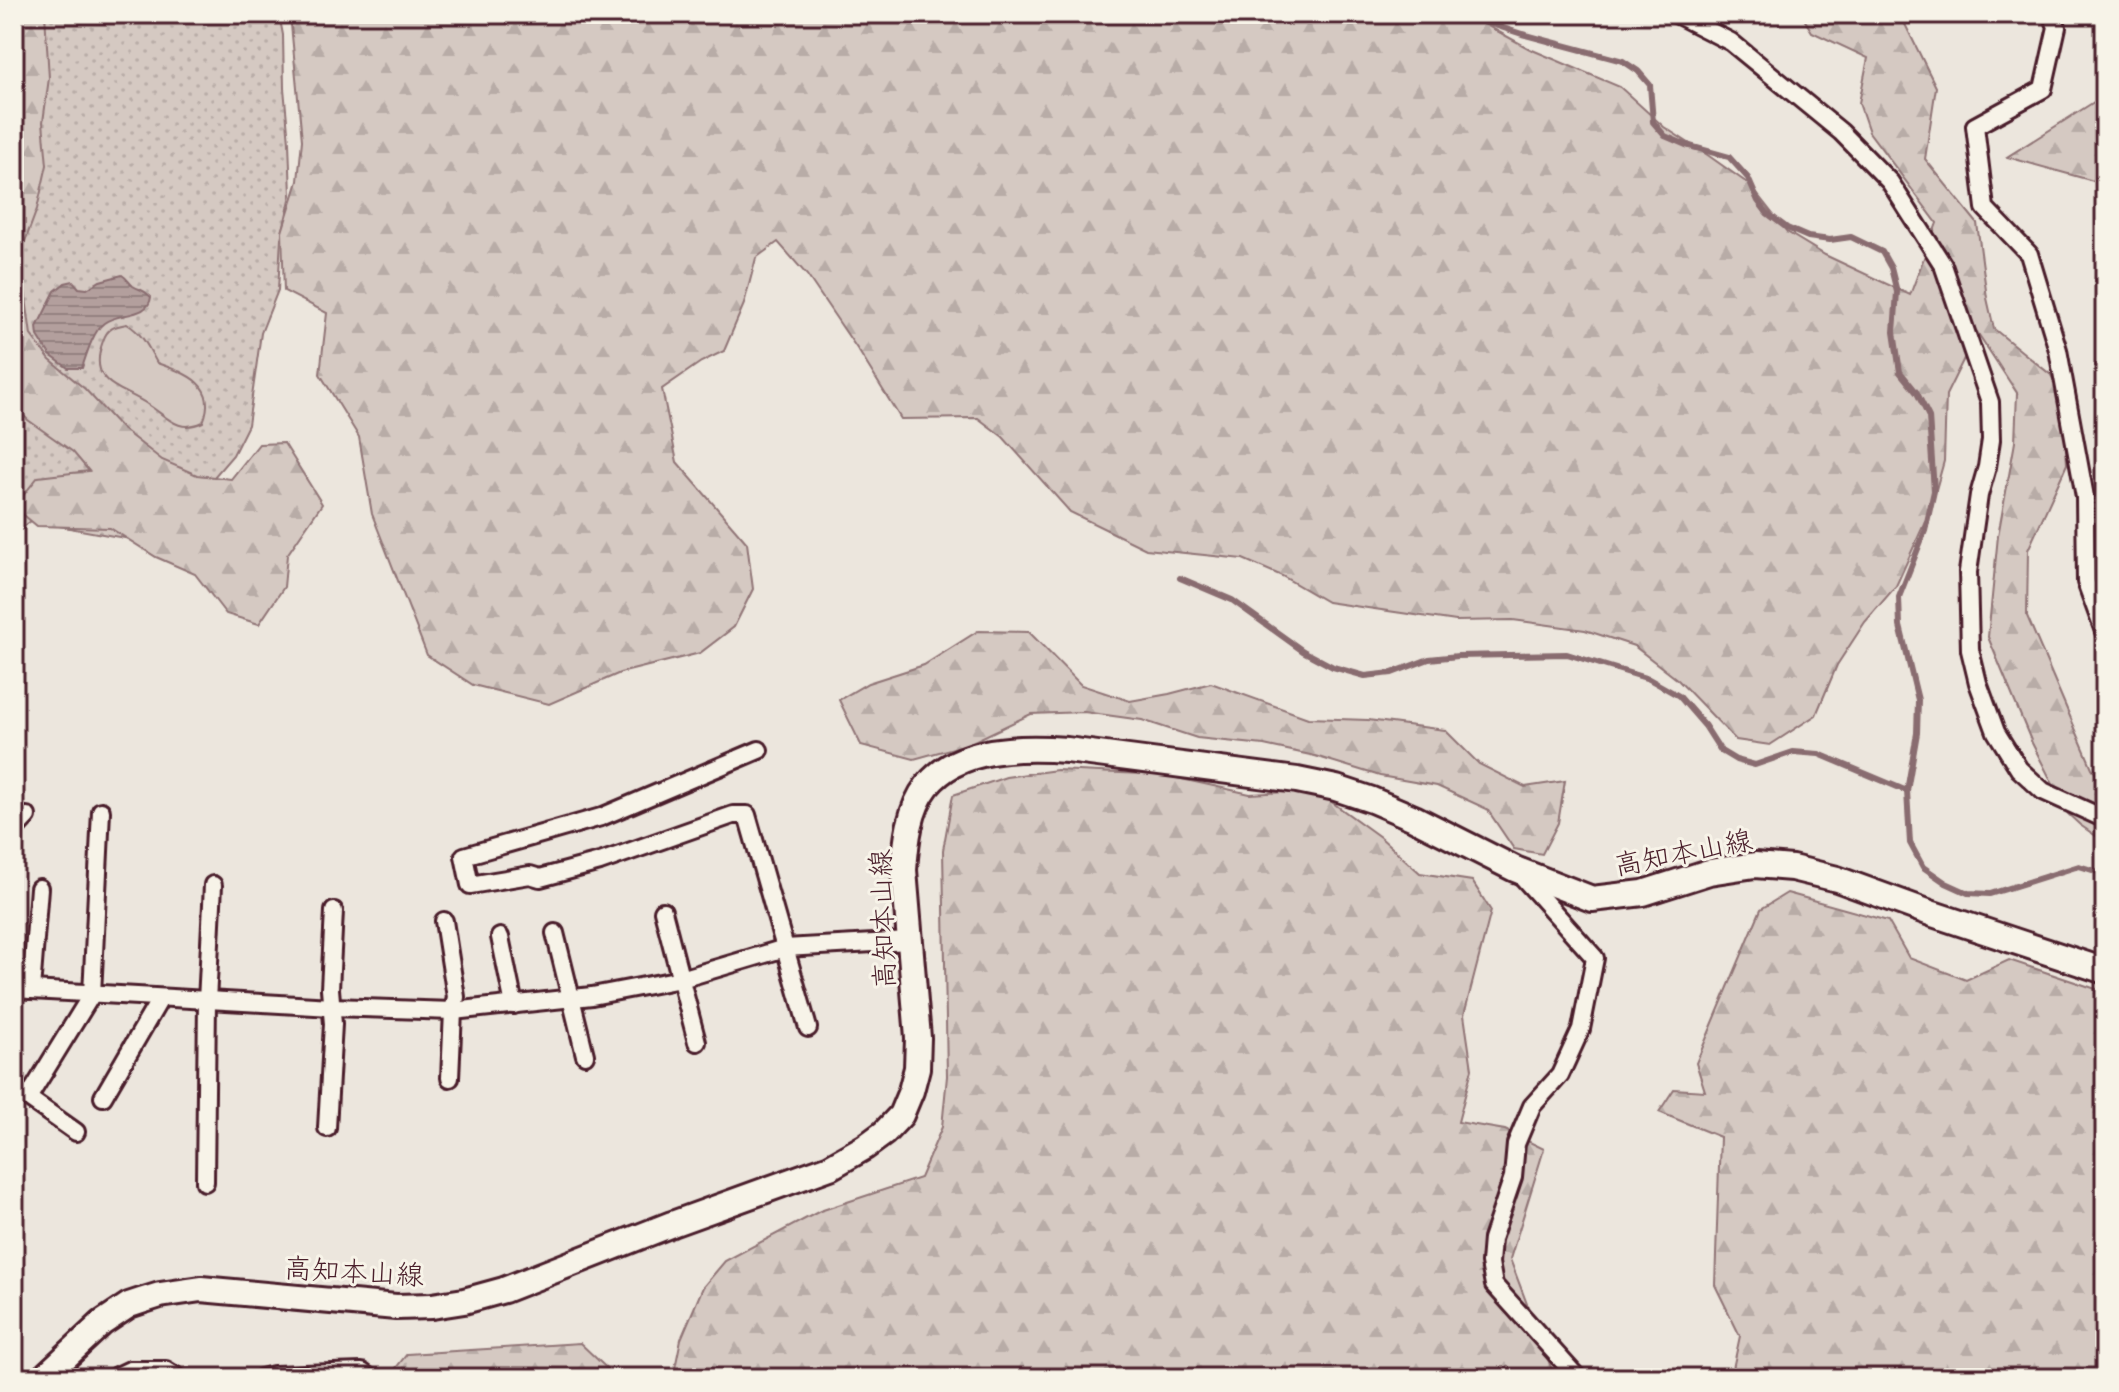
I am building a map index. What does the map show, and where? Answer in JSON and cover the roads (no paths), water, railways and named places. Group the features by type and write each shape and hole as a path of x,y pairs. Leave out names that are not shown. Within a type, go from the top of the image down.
{"main road":[{"name":"高知本山線","path":"43,1378 102,1323 129,1305 150,1298 201,1289 396,1307 464,1301 504,1290 672,1224 830,1167 865,1147 901,1115 917,1068 918,1038 904,870 905,847 913,812 927,787 946,769 999,750 1067,750 1297,780 1336,788 1414,818 1515,869 1592,899 1643,893 1709,872 1755,865 1792,868 1837,879 2105,971"}],"street":[{"path":"1676,14 1731,42 1841,132 1890,182 1943,265 1990,402 1991,440 1968,572 1970,650 1978,683 1996,732 2019,769 2043,791 2105,819"},
{"path":"2052,14 2057,27 2043,89 1975,126 1985,208 2029,254 2058,350 2085,497 2086,582 2105,634"},
{"path":"759,750 601,817 464,856 470,885 530,875 540,878 600,862 733,815 747,815 808,1028"},
{"path":"76,1132 28,1098 92,994 101,811"},
{"path":"14,830 27,816"},
{"path":"1515,869 1595,958 1581,1029 1560,1075 1532,1106 1516,1144 1513,1177 1492,1239 1490,1263 1494,1285 1578,1378"},
{"path":"205,1182 207,1001 213,885"},
{"path":"39,888 19,990 453,1011 573,999 681,979 785,948 909,941"},
{"path":"327,1128 333,1024 330,989 334,911"},
{"path":"663,911 697,1042"},
{"path":"444,921 456,997 450,1078"},
{"path":"555,933 585,1055"},
{"path":"500,937 514,1005"},
{"path":"103,1097 160,999"},
{"path":"113,1378 130,1370 166,1370 179,1378"},
{"path":"262,1378 362,1372 370,1378"}],"waterway":[{"path":"1470,14 1522,34 1623,61 1638,71 1650,85 1653,122 1665,136 1729,157 1748,178 1767,213 1787,228 1808,237 1830,240 1851,237 1882,252 1891,268 1897,292 1894,332 1900,372 1917,393 1929,417 1934,491 1925,531 1899,597 1900,626 1918,700 1917,733 1907,791 1910,843 1923,867 1968,893 1990,894 2079,866 2105,874"},
{"path":"1180,578 1232,600 1303,651 1333,667 1365,676 1392,673 1429,659 1567,654 1649,679 1679,696 1705,726 1721,751 1736,760 1755,765 1793,752 1819,754 1907,791"}]}
